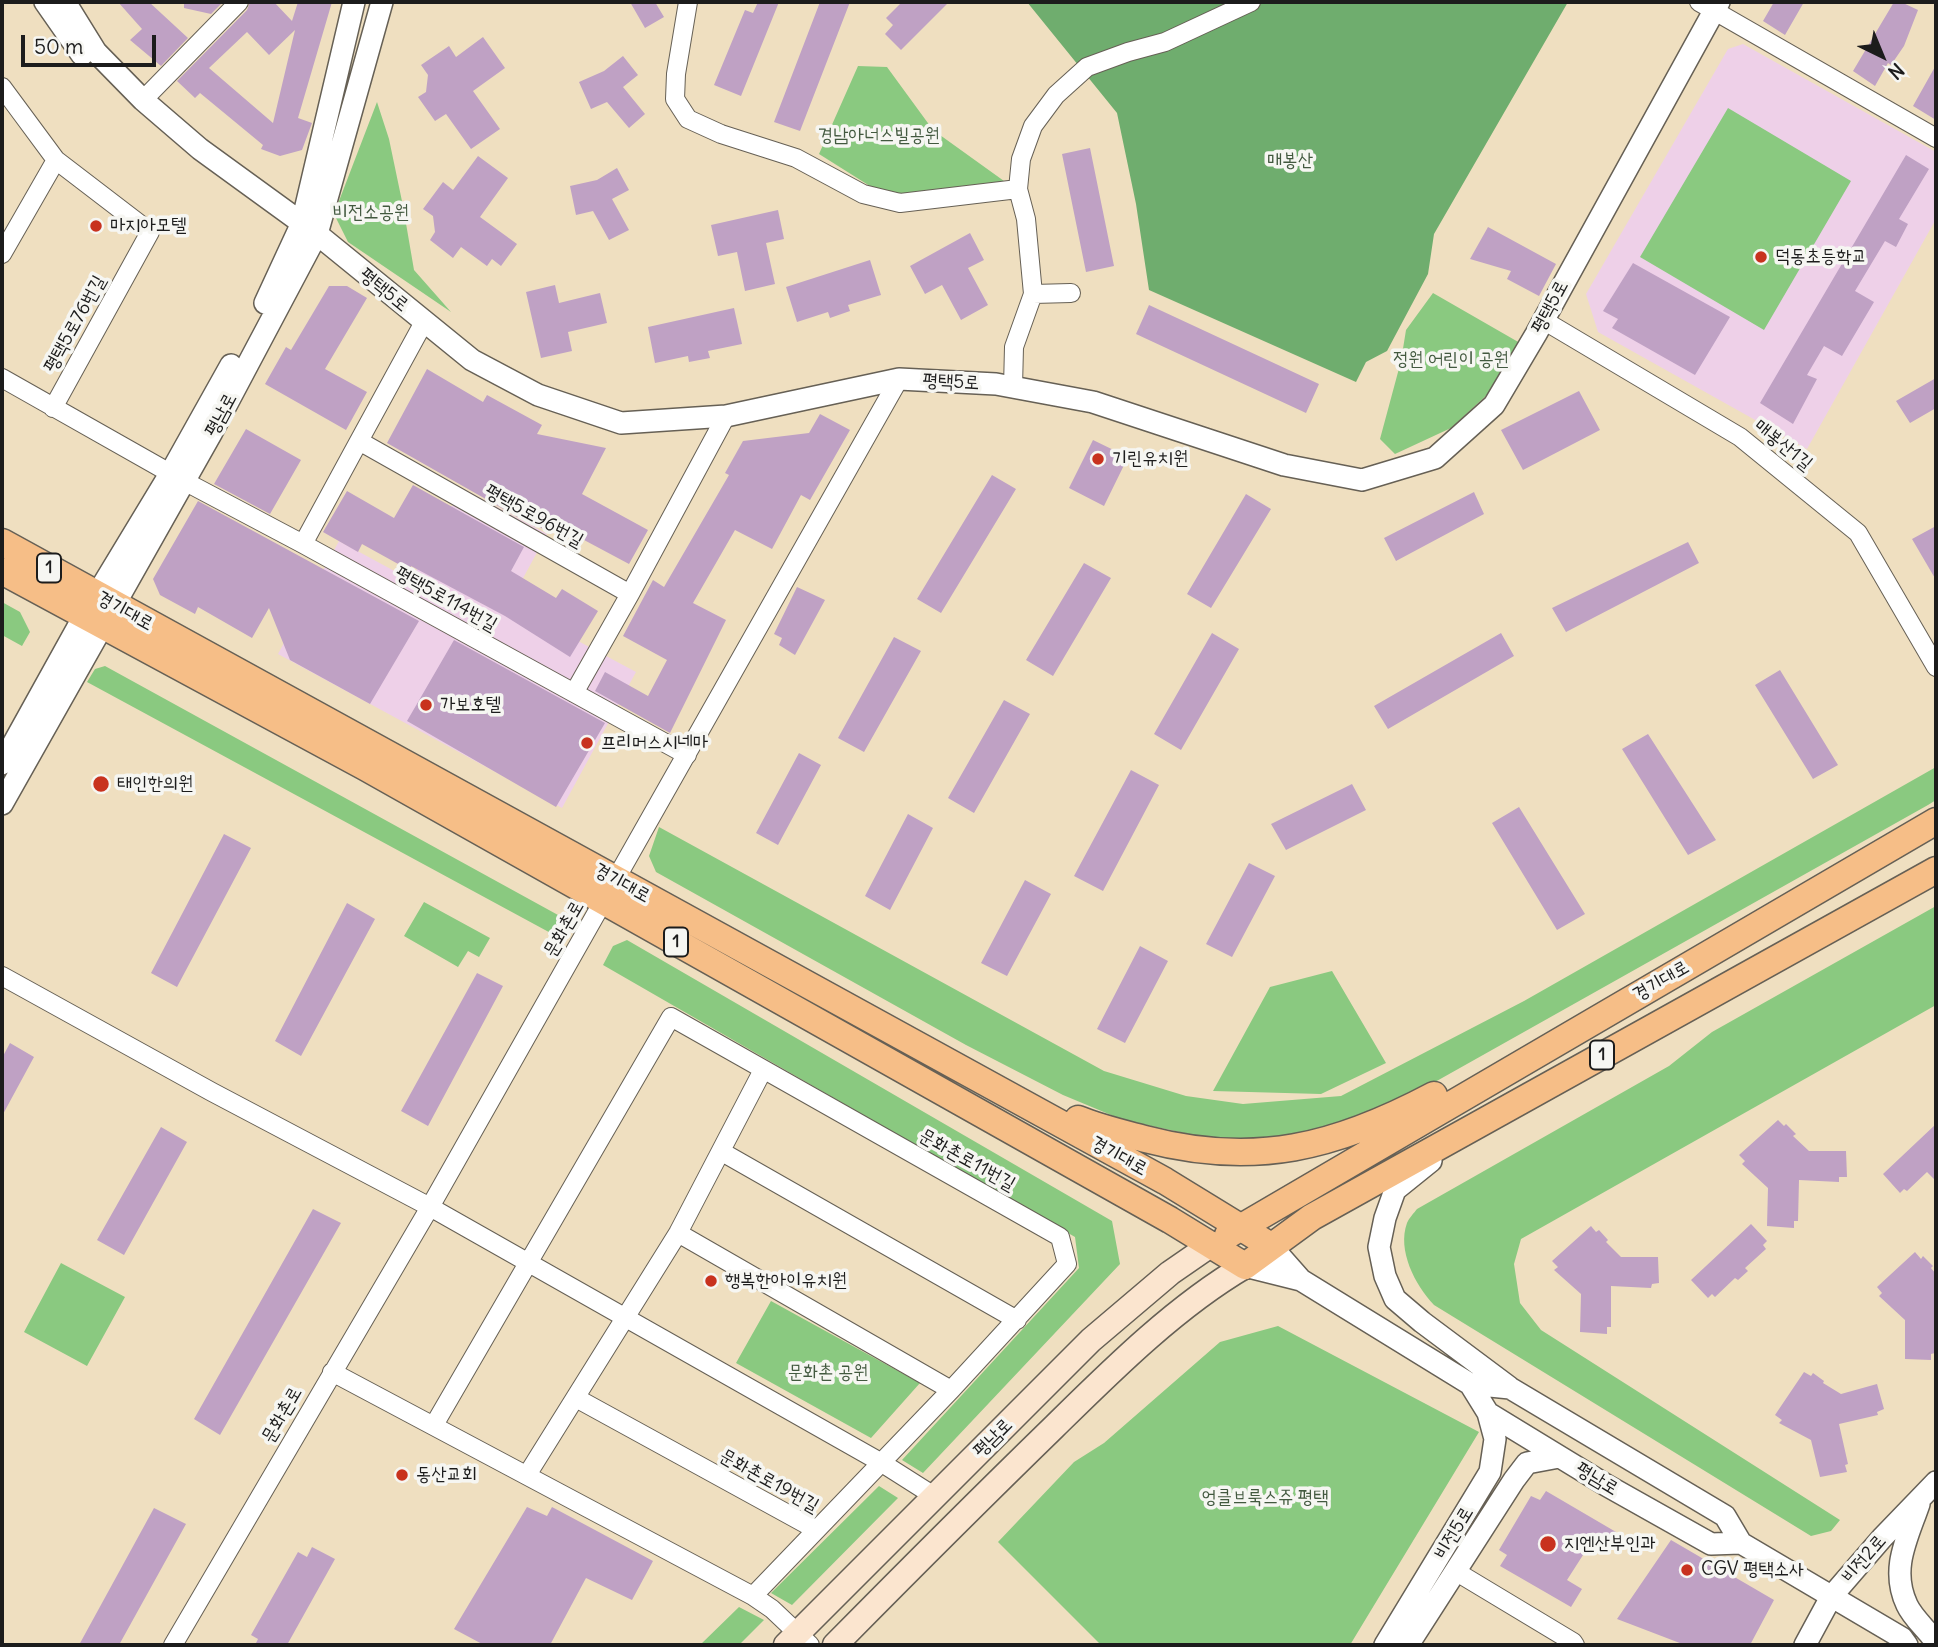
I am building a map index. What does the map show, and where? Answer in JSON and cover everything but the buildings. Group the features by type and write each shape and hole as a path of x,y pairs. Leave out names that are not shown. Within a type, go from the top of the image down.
{"main road":[{"name":"경기대로","path":"2,542 100,611 610,891 1212,1244 1245,1266 1312,1217 1936,870"},
{"name":"경기대로","path":"2,571 100,611"},
{"name":"경기대로","path":"1212,1244 1936,821"},
{"name":"경기대로","path":"610,891 988,1084 1165,1181 1271,1246"},
{"path":"988,1084 1098,1127 1171,1146 1227,1154 1276,1152 1336,1138 1396,1115 1446,1088 1508,1071"},
{"name":"평남로","path":"798,1641 934,1496 1091,1340 1170,1273 1212,1244"},
{"name":"평남로","path":"835,1645 953,1524 1112,1370 1215,1284 1245,1266"}],"street":[{"path":"45,2 91,67 176,144 306,235 355,2"},
{"name":"평택5로","path":"65,2 96,52 143,100 201,149 306,235 472,360 538,396 621,423 726,416 899,379 996,384 1093,402 1284,465 1362,480 1435,458 1494,405 1543,320 1711,4"},
{"path":"143,100 237,2"},
{"name":"평남로","path":"2,804 100,611 177,477 306,235 382,2"},
{"path":"688,2 676,74 675,99 688,119 721,134 796,158 863,194 900,203 1018,188"},
{"path":"1013,387 1014,347 1033,293 1026,219 1018,188 1021,159 1033,126 1056,94 1087,68 1128,52 1165,42 1251,2"},
{"path":"1711,4 1936,138"},
{"name":"평택5로76번길","path":"2,87 56,160 150,232 53,408"},
{"path":"2,254 56,160"},
{"path":"1033,293 1071,293"},
{"name":"매봉산1길","path":"1543,320 1740,437 1858,533 1936,667"},
{"path":"303,544 424,322"},
{"path":"2,378 177,477"},
{"path":"610,891 899,379"},
{"path":"574,693 726,416"},
{"name":"평택5로96번길","path":"359,441 630,594"},
{"name":"평택5로114번길","path":"177,477 687,755"},
{"path":"2,764 100,611"},
{"name":"문화촌로","path":"173,1645 430,1208 610,891"},
{"path":"2,976 627,1317 883,1463 934,1496"},
{"name":"문화촌로11번길","path":"530,1263 671,1017 1060,1237 1067,1264 883,1463 815,1529"},
{"path":"527,1475 678,1233 763,1070"},
{"path":"1489,1118 1395,1190 1379,1247 1385,1276 1395,1300 1510,1388"},
{"path":"722,1152 1017,1320"},
{"path":"678,1233 951,1390"},
{"path":"1271,1246 1301,1280"},
{"path":"434,1425 530,1263"},
{"path":"1245,1266 1301,1280"},
{"name":"평남로","path":"1301,1280 1470,1384 1510,1388 1725,1516 1741,1543 1905,1642 1934,1637"},
{"path":"332,1372 753,1596 772,1609 798,1641"},
{"name":"평남로","path":"1470,1384 1488,1413 1680,1529 1711,1544 1741,1543"},
{"name":"문화촌로19번길","path":"576,1398 815,1529 753,1596"},
{"name":"비전5로","path":"1385,1645 1490,1472 1495,1439 1488,1413"},
{"name":"비전5로","path":"1408,1645 1527,1463 1559,1457"},
{"path":"1929,1489 1902,1553 1898,1578 1907,1608 1934,1637"},
{"name":"비전2로","path":"1805,1645 1831,1597 1929,1489"},
{"path":"1455,1570 1576,1645"}],"shaded area":[{"name":"덕동초등학교","path":"1743,44 1936,152 1936,219 1807,449 1598,332 1586,294 1728,49"},
{"path":"462,488 547,534 509,604 636,672 562,808 278,654 339,541 411,580"}],"green space":[{"name":"매봉산","path":"1027,2 1568,2 1434,234 1428,274 1387,351 1366,362 1356,382 1149,290 1136,204 1117,113"},
{"name":"경남아너스빌공원","path":"858,66 887,67 933,130 1004,181 899,199 881,193 819,154"},
{"name":"비전소공원","path":"377,102 389,139 414,270 451,312 348,242 334,214"},
{"path":"1728,108 1851,181 1764,330 1640,257"},
{"name":"정원 어린이 공원","path":"1433,293 1520,343 1489,393 1451,428 1395,454 1380,439 1401,361 1406,330"},
{"path":"2,602 20,612 30,632 22,646 2,635"},
{"path":"105,666 558,915 563,925 558,937 87,682 95,669"},
{"path":"1936,767 1936,800 1928,805 1394,1105 1310,1135 1251,1141 1194,1135 1123,1120 1063,1095 966,1045 656,872 649,856 659,827 1104,1071 1186,1096 1243,1104 1341,1096 1524,1001"},
{"path":"424,902 490,938 479,957 468,951 458,967 404,936"},
{"path":"1936,906 1936,1005 1521,1239 1514,1264 1520,1303 1541,1330 1840,1520 1831,1531 1811,1536 1434,1305 1414,1277 1406,1256 1405,1233 1408,1221 1417,1209 1669,1066 1712,1032"},
{"path":"627,940 1112,1221 1120,1264 923,1473 902,1460 1079,1268 1075,1237 603,965 613,946"},
{"path":"1332,971 1386,1063 1321,1094 1213,1091 1270,987"},
{"path":"61,1263 125,1297 87,1366 24,1332"},
{"name":"문화촌 공원","path":"771,1301 920,1383 871,1438 736,1363"},
{"name":"엉클브룩스쥬 평택","path":"1278,1326 1479,1432 1350,1645 1101,1645 998,1542 1074,1462 1104,1443 1220,1342"},
{"path":"879,1486 898,1498 792,1605 771,1593"},
{"path":"739,1607 764,1620 739,1645 700,1645"}],"place":[{"name":"마지아모텔","path":"96,226"},
{"name":"덕동초등학교","path":"1761,257"},
{"name":"기린유치원","path":"1098,459"},
{"name":"가보호텔","path":"426,705"},
{"name":"프리머스시네마","path":"587,743"},
{"name":"태인한의원","path":"101,784"},
{"name":"행복한아이유치원","path":"711,1281"},
{"name":"동산교회","path":"402,1475"},
{"name":"지엔산부인과","path":"1548,1544"},
{"name":"CGV 평택소사","path":"1687,1570"}]}
